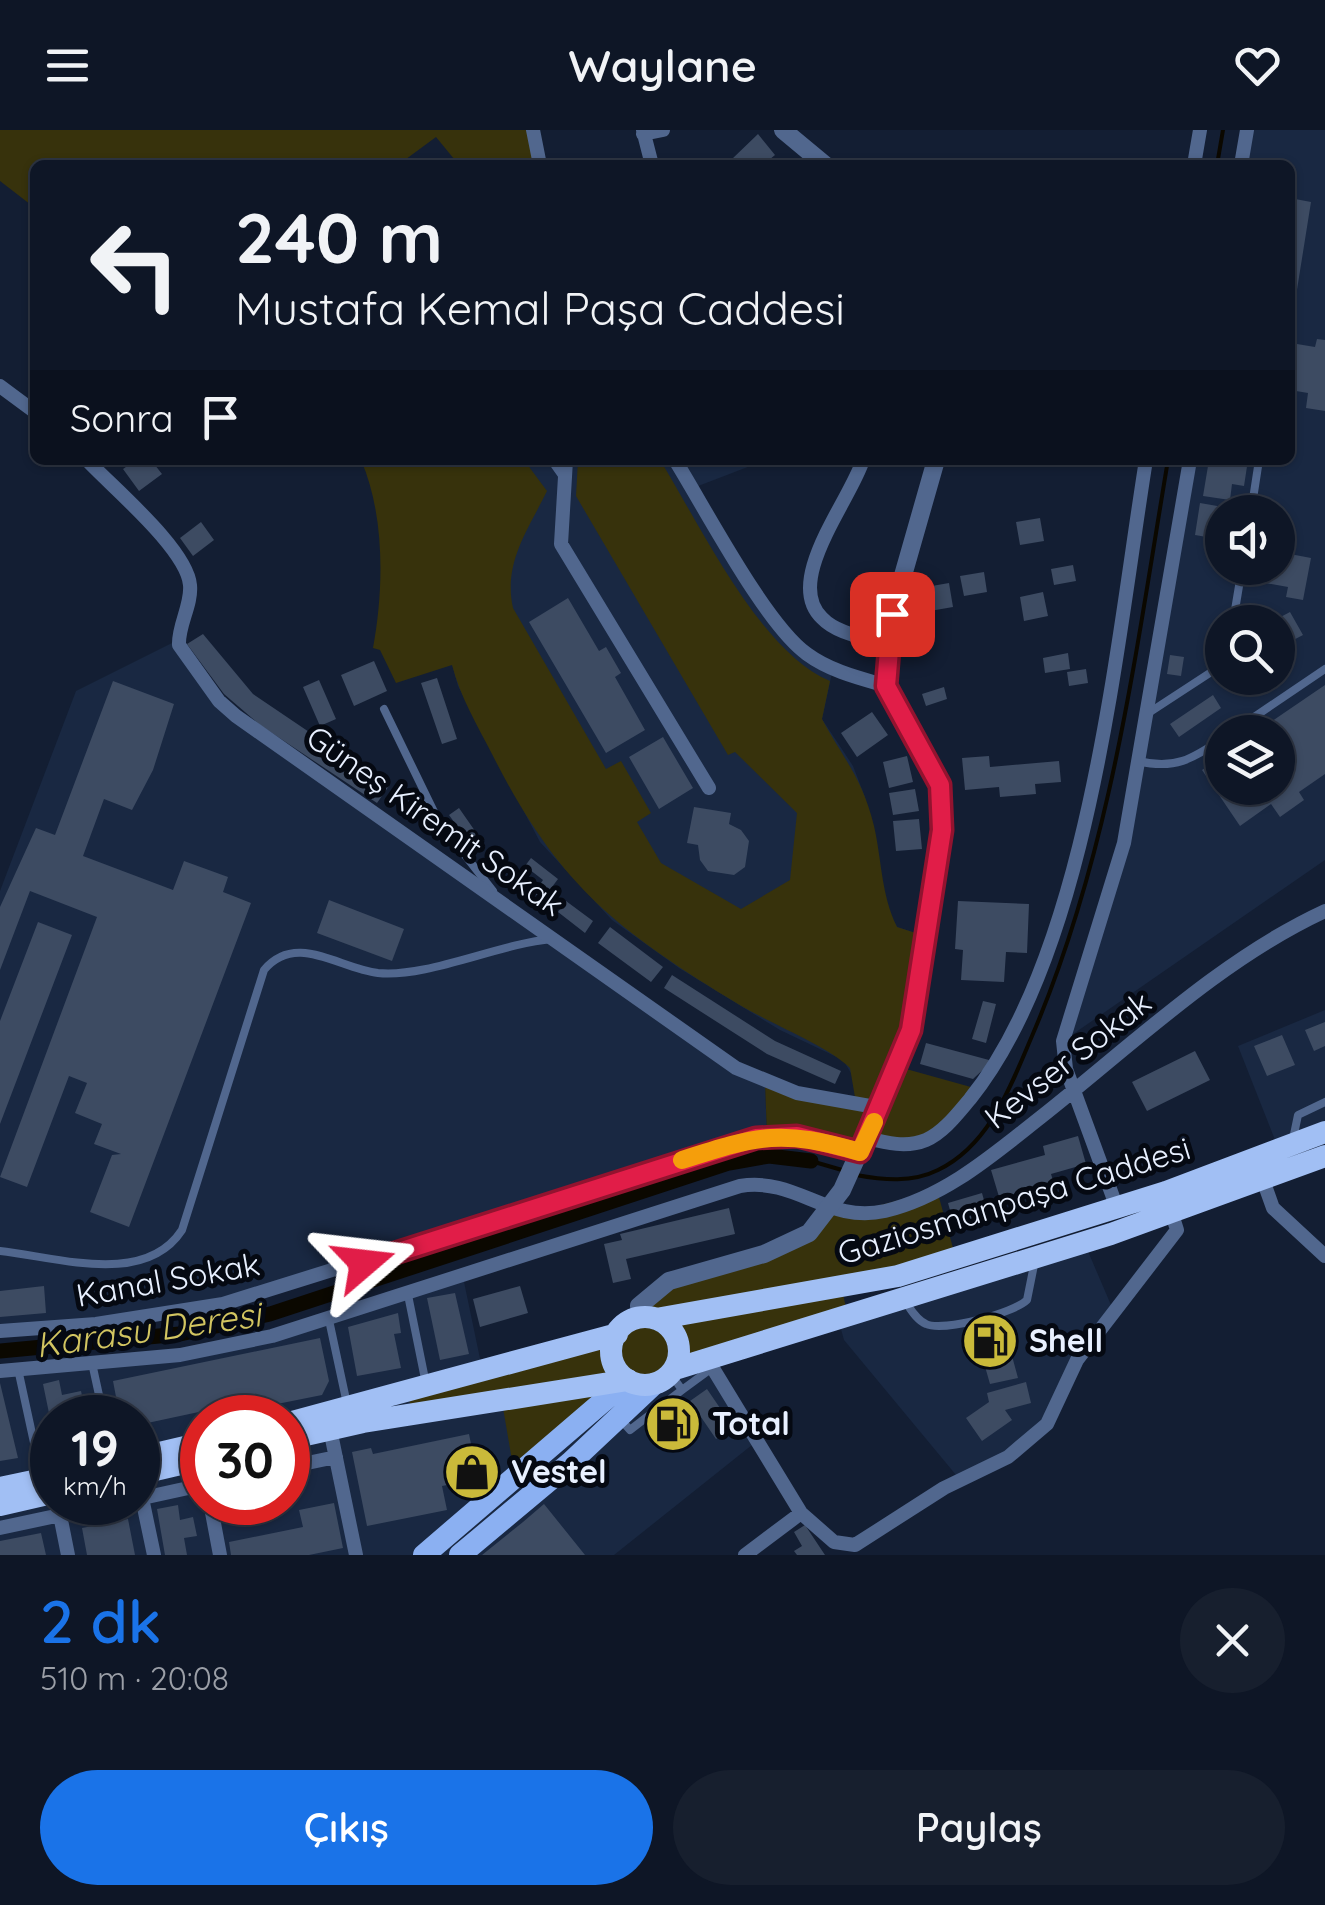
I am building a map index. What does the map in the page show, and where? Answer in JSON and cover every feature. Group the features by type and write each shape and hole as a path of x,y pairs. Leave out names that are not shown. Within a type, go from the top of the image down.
{"highway":[{"name":"Gaziosmanpaşa Caddesi","path":"310,1418 617,1334 649,1318 898,1276 1117,1208 1325,1132"},
{"name":"Gaziosmanpaşa Caddesi","path":"310,1434 628,1380 670,1379 902,1296 1172,1214 1325,1156"},
{"path":"649,1318 670,1328 678,1343 670,1379"},
{"path":"617,1334 612,1359 628,1380"},
{"path":"0,1488 30,1490"},
{"path":"0,1504 30,1496"}],"main road":[{"name":"Gaziosmanpaşa Caddesi","path":"460,1555 618,1418 670,1379"},
{"path":"424,1555 628,1380"}],"street":[{"path":"533,130 539,160"},
{"path":"651,160 643,132 663,130"},
{"path":"783,130 819,160"},
{"path":"1195,160 1200,130"},
{"path":"1242,160 1247,130"},
{"path":"0,386 30,408"},
{"name":"Güneş Kiremit Sokak","path":"91,465 159,534 184,567 190,587 179,646 219,700 254,730 500,898 736,1068 798,1093 881,1108"},
{"path":"565,465 561,544 709,788"},
{"path":"678,465 771,614 798,647 823,664 886,686"},
{"path":"861,465 812,568 809,589 815,610 832,626 887,645"},
{"path":"649,1318 638,1306 670,1280 791,1244 830,1210 905,1050 916,1008 942,808 930,764 886,686 887,645 935,465"},
{"name":"Kanal Sokak","path":"0,1330 96,1324 224,1304 756,1138 797,1136 861,1150 910,1144 940,1131 990,1074 1024,1007 1054,931 1086,814 1145,465"},
{"path":"1117,1208 1066,1069 1065,1024 1124,843 1189,465"},
{"name":"Kevser Sokak","path":"830,1210 847,1214 886,1211 937,1190 986,1160 1256,950 1321,915"},
{"path":"1263,1180 1272,1208 1325,1256"},
{"path":"0,1371 180,1355 329,1320 740,1186 781,1184 830,1210"},
{"path":"709,1362 801,1513 834,1542 855,1545 932,1495 988,1470 1030,1440 1055,1413 1077,1360 1177,1230 1172,1214"},
{"path":"330,1429 356,1555"},
{"path":"310,1463 336,1457"},
{"path":"0,1528 30,1507"},
{"path":"745,1555 801,1513"},
{"path":"60,1525 68,1555"},
{"path":"146,1525 154,1555"},
{"path":"214,1525 220,1555"}],"lane":[{"path":"554,465 564,479"},
{"path":"1254,495 1259,465"},
{"path":"1257,715 1325,669"},
{"path":"1146,715 1205,676"},
{"path":"384,708 438,822 462,857 500,898"},
{"path":"1138,762 1176,765 1205,749"},
{"path":"0,1251 139,1263 175,1241 182,1230 264,970 282,954 295,950 364,970 398,973 556,938"},
{"path":"1294,1144 1292,1130 1298,1115 1325,1102"},
{"path":"902,1296 918,1318 936,1327 1013,1310 1031,1292 1035,1257"},
{"path":"408,1295 426,1388"},
{"path":"329,1320 348,1408"},
{"path":"92,1363 99,1395"},
{"path":"18,1369 30,1412"}],"shaded area":[{"path":"0,130 533,130 539,160 455,160 436,137 405,160 30,160 30,204 0,181"},
{"path":"1247,130 1325,130 1325,860 1063,1041 1124,843 1189,465 1295,465 1295,160 1242,160"},
{"path":"363,465 528,465 547,491 514,561 513,608 606,769 621,761 651,813 637,822 661,863 741,909 790,880 797,813 735,752 728,755 576,496 578,465 663,465 756,615 804,666 830,681 822,719 858,781 869,809 892,915 897,927 928,937 899,1067 978,1089 926,1140 867,1138 860,1152 767,1136 765,1082 856,1103 850,1068 695,977 624,927 594,900 541,838 517,799 469,710 452,665 396,683 380,650 373,648 380,552"},
{"path":"422,465 753,465 693,488 771,614 833,668 822,719 853,766 865,797 885,904 897,927 928,937 856,1104 854,1078 843,1060 780,1030 679,968 612,920 540,842 458,686 449,653"},
{"path":"178,640 219,701 765,1082 767,1136 223,1304 0,1331 0,891 76,691"},
{"path":"1325,1010 1325,1132 1279,1150 1238,1046"},
{"path":"937,1190 956,1259 842,1290 847,1312 671,1374 660,1382 641,1385 515,1478 502,1402 412,1414 408,1393 621,1328 669,1281 764,1254 830,1210 847,1214"},
{"path":"1084,1242 1114,1312 1047,1424 961,1481 844,1340 837,1315"},
{"path":"463,1277 483,1373 671,1374 706,1357 757,1441 614,1555 0,1555 0,1371 180,1355"}],"building":[{"path":"758,134 775,155 769,160 732,159"},
{"path":"1295,199 1311,202 1295,302"},
{"path":"1317,339 1325,340 1325,411 1306,408 1308,393 1295,391 1295,344 1315,347"},
{"path":"129,465 155,465 162,474 139,491 123,469"},
{"path":"1208,465 1247,465 1244,486 1232,484 1231,495 1205,496"},
{"path":"1200,503 1205,504 1205,537 1195,535"},
{"path":"1040,518 1044,541 1020,545 1016,522"},
{"path":"201,522 214,540 193,556 180,538"},
{"path":"1295,555 1311,558 1303,600 1286,597 1288,587 1276,585 1295,585"},
{"path":"1073,565 1076,581 1054,585 1051,569"},
{"path":"984,572 987,592 964,596 960,576"},
{"path":"949,583 953,607 930,611 926,587"},
{"path":"1043,592 1048,616 1024,621 1020,597"},
{"path":"568,598 599,651 606,647 621,673 615,677 645,730 606,753 529,622"},
{"path":"1295,621 1303,635 1295,639"},
{"path":"203,634 253,694 389,786 377,803 260,725 224,694 187,644"},
{"path":"1068,653 1070,669 1045,673 1043,658"},
{"path":"1170,655 1184,657 1181,676 1167,674"},
{"path":"374,661 387,691 354,706 341,675"},
{"path":"1086,669 1088,683 1069,686 1067,672"},
{"path":"437,678 457,739 442,744 421,683"},
{"path":"319,680 336,719 320,726 303,687"},
{"path":"113,681 174,704 153,770 132,810 104,799 83,856 173,890 184,861 228,877 223,892 251,903 129,1227 90,1212 112,1155 121,1154 94,1144 102,1124 75,1113 87,1083 69,1076 27,1187 0,1177 97,917 30,891 0,970 0,907 36,828 55,835"},
{"path":"1325,685 1325,774 1299,792 1304,800 1280,817 1272,805 1295,805 1295,715 1281,715"},
{"path":"944,687 947,699 926,706 922,694"},
{"path":"1213,695 1221,708 1205,715 1205,719 1179,737 1170,724"},
{"path":"872,712 888,735 857,757 841,733"},
{"path":"663,737 693,788 659,809 629,757"},
{"path":"907,756 913,782 889,788 883,762"},
{"path":"989,756 990,767 1059,761 1061,782 1035,784 1036,794 1000,797 999,787 965,790 962,758"},
{"path":"915,789 919,811 893,815 889,793"},
{"path":"1226,805 1270,805 1240,826"},
{"path":"694,807 731,813 729,824 741,830 749,841 745,867 734,875 708,871 700,860 698,845 687,843"},
{"path":"459,808 482,841 472,847 449,815"},
{"path":"919,819 922,849 896,851 893,821"},
{"path":"531,858 558,879 543,899 534,893 543,880 525,866"},
{"path":"329,900 404,929 392,961 317,933"},
{"path":"566,901 593,921 585,933 558,912"},
{"path":"958,901 1029,904 1027,953 1006,952 1004,982 961,980 963,950 955,949"},
{"path":"38,922 72,935 0,1124 0,1021"},
{"path":"610,927 663,967 651,982 598,943"},
{"path":"672,975 775,1041 841,1071 835,1084 767,1054 664,988"},
{"path":"983,1001 996,1004 986,1043 972,1039"},
{"path":"1325,1022 1325,1046 1314,1051 1305,1030"},
{"path":"1282,1035 1295,1065 1267,1076 1254,1046"},
{"path":"926,1043 989,1060 988,1065 973,1079 920,1064"},
{"path":"1195,1051 1210,1080 1147,1111 1132,1082"},
{"path":"1078,1136 1086,1164 1051,1174 1054,1184 1000,1200 991,1170 1045,1155 1043,1146"},
{"path":"982,1193 990,1222 956,1232 948,1203"},
{"path":"729,1208 735,1234 626,1259 631,1279 613,1283 604,1244 622,1240 620,1234"},
{"path":"44,1286 46,1313 0,1317 0,1291"},
{"path":"520,1286 528,1313 480,1327 473,1299"},
{"path":"455,1293 469,1354 440,1360 427,1298"},
{"path":"398,1313 401,1333 394,1334 401,1368 357,1376 348,1327"},
{"path":"320,1338 329,1381 322,1395 310,1397 180,1395 180,1416 160,1420 160,1395 116,1395 113,1381"},
{"path":"1012,1356 1018,1378 990,1384 984,1363"},
{"path":"59,1380 62,1395 45,1395 43,1384"},
{"path":"1026,1382 1031,1403 1005,1410 1012,1420 982,1441 966,1418 989,1402 987,1393"},
{"path":"0,1383 18,1458 0,1461"},
{"path":"707,1389 733,1427 716,1439 690,1401"},
{"path":"669,1410 688,1439 671,1451 651,1423"},
{"path":"469,1434 478,1479 442,1486 447,1510 367,1526 352,1452 371,1448 373,1454"},
{"path":"334,1503 343,1548 309,1555 231,1555 229,1542 310,1525 310,1508"},
{"path":"544,1504 585,1555 482,1555 523,1522"},
{"path":"178,1505 180,1525 195,1525 197,1536 184,1538 187,1555 165,1555 160,1508"},
{"path":"129,1525 135,1555 87,1555 82,1528"},
{"path":"805,1525 825,1555 797,1555 794,1551 802,1546 794,1532"},
{"path":"41,1533 46,1555 0,1555 0,1541"}],"waterway":[{"path":"1218,160 1223,130"},
{"path":"856,1175 908,1179 938,1170 956,1159 985,1130 1016,1074 1059,966 1101,825 1131,680 1167,465"},
{"name":"Karasu Deresi","path":"0,1351 180,1334 270,1314 729,1163 769,1156 811,1161"},
{"path":"811,1161 842,1170"}],"slow traffic":[{"path":"682,1160 740,1141 779,1134 812,1138 860,1152 874,1122"}],"place":[{"name":"Shell","path":"990,1341"},
{"name":"Total","path":"673,1424"},
{"name":"Vestel","path":"472,1472"}],"route":[{"path":"364,1263 756,1138 779,1134 812,1138 860,1152 911,1030 942,830 940,785 886,686 884,668 892,614"}]}
